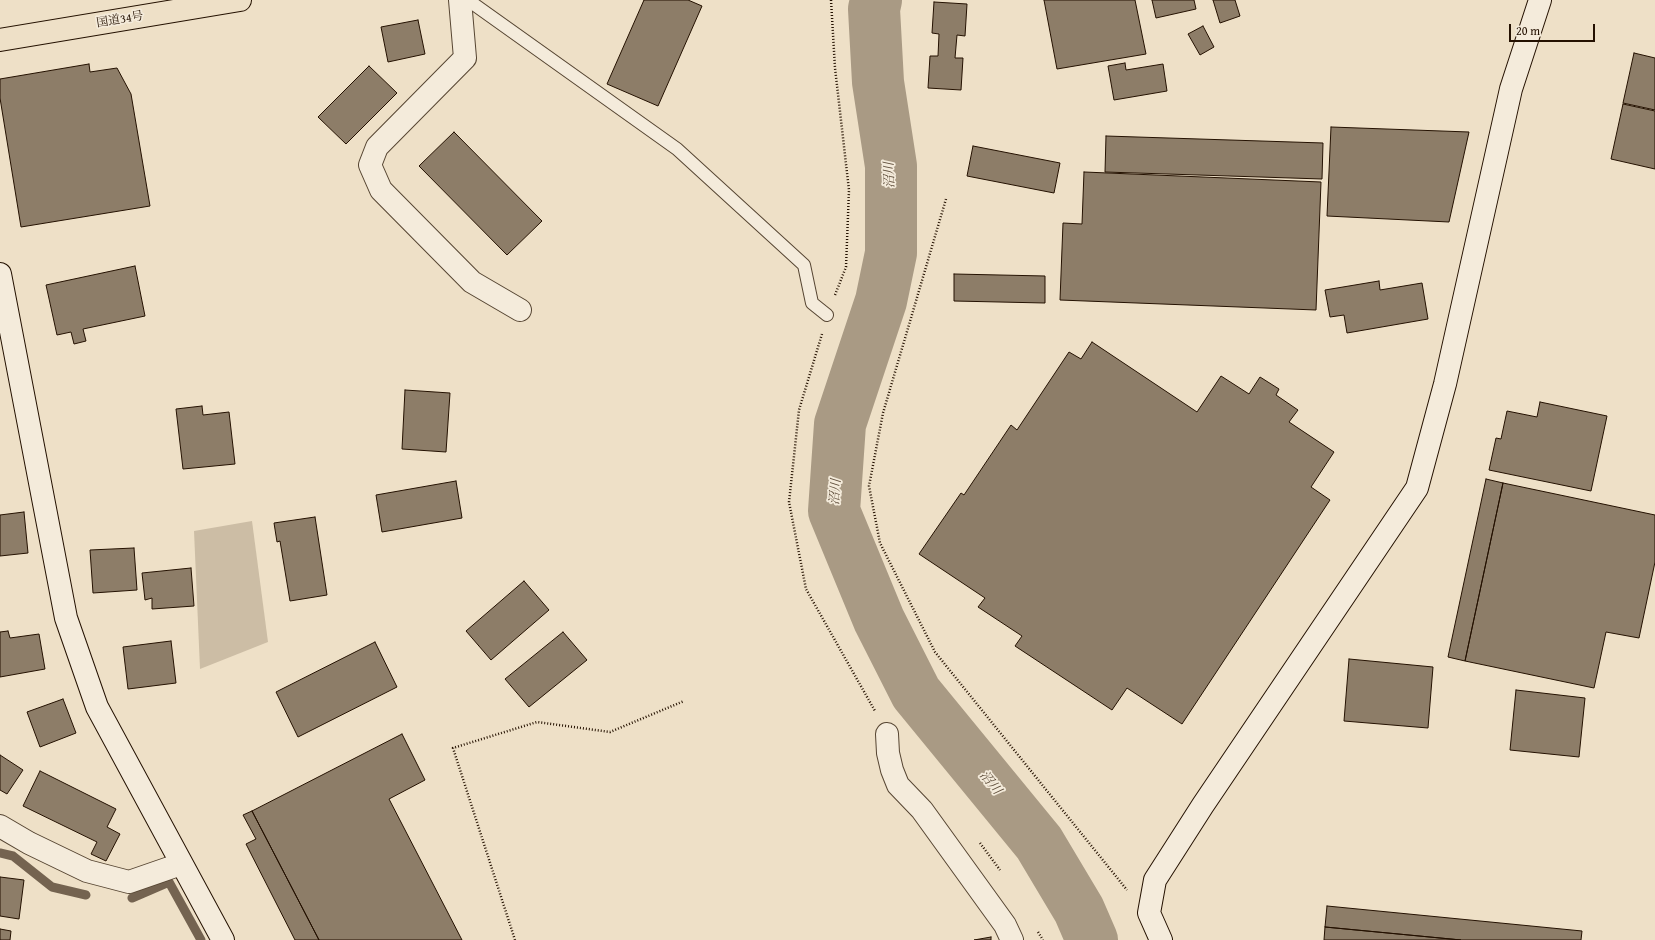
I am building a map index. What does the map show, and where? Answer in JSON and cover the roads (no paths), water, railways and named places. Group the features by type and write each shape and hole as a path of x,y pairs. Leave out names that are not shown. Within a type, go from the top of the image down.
{"highway":[{"name":"国道34号","path":"0,40 240,0"}],"street":[{"path":"460,0 465,58 377,147 370,165 381,190 472,282 520,310"},
{"path":"1161,940 1149,913 1154,880 1202,805 1417,488 1445,384 1511,89 1540,0"},
{"path":"0,274 66,618 97,707 223,940"},
{"path":"887,734 888,753 892,770 898,785 922,810 1005,925 1012,940"},
{"path":"0,826 29,843 88,871 129,882 181,864"}],"lane":[{"path":"468,0 677,149 804,265 812,303 827,315"}],"waterway":[{"name":"沼川","path":"876,0 874,9 878,82 891,166 891,253 881,301 840,424 834,511 879,620 916,693 1039,843 1079,910 1092,940"},
{"path":"0,853 13,856 52,887 86,895"},
{"path":"132,898 169,882 201,940"}]}
